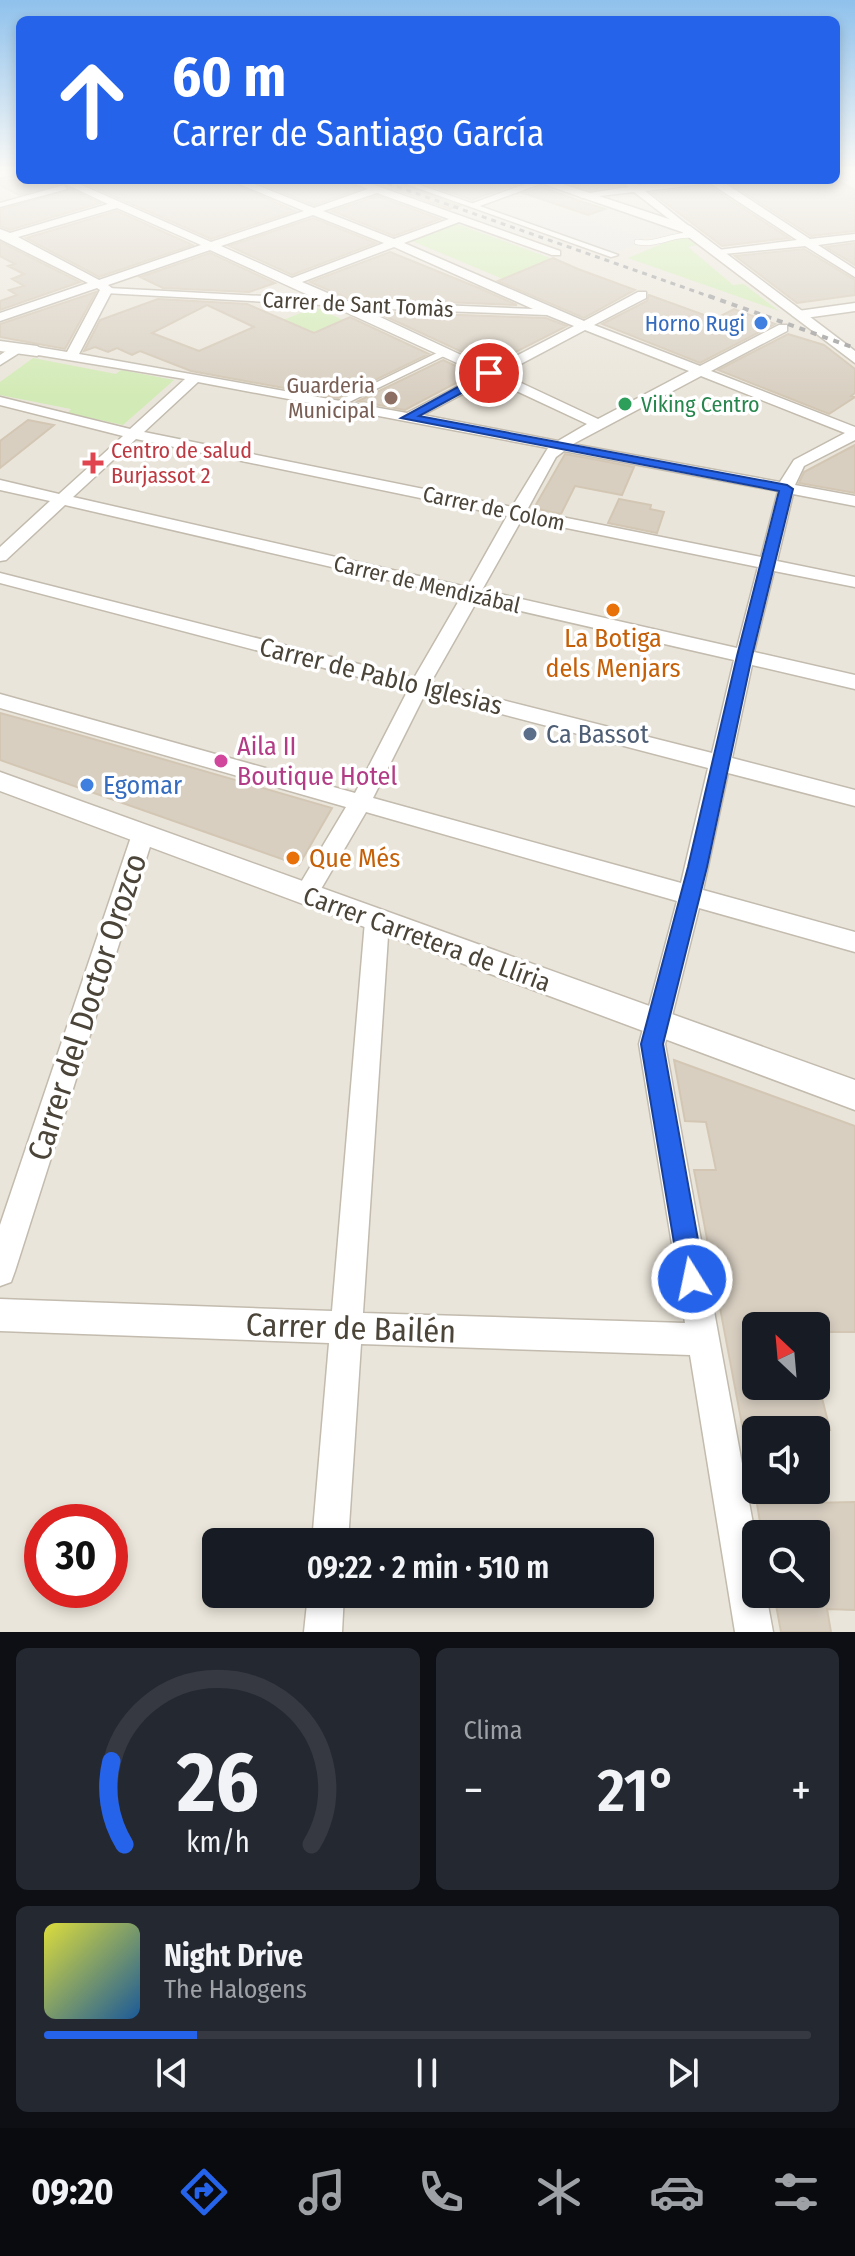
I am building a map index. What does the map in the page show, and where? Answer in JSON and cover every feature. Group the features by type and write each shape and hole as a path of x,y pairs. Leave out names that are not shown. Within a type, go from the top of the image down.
{"street":[{"path":"25,246 107,285"},
{"path":"210,246 598,424"},
{"path":"0,317 107,285 210,246"},
{"path":"291,282 386,246"},
{"path":"401,246 532,304 855,433"},
{"path":"536,246 556,253"},
{"path":"589,246 614,255"},
{"path":"709,246 855,358"},
{"path":"718,253 773,246"},
{"path":"813,246 855,274"},
{"path":"71,356 107,285"},
{"name":"Carrer de Sant Tomàs","path":"107,285 377,306 560,315"},
{"path":"407,418 642,295"},
{"path":"519,312 531,309 532,304"},
{"path":"364,315 366,308 377,306"},
{"path":"798,315 855,307"},
{"path":"813,325 855,319"},
{"path":"306,894 360,803 419,687 550,454 558,446 598,424 783,328"},
{"path":"0,346 195,377 855,501"},
{"path":"0,361 28,350"},
{"path":"337,404 443,353"},
{"path":"0,556 195,377"},
{"name":"Carrer de Colom","path":"0,401 134,434 855,582"},
{"path":"754,1632 652,1044 787,489 795,465 855,433"},
{"name":"Carrer de Mendizábal","path":"0,485 855,682"},
{"name":"Carrer de Pablo Iglesias","path":"0,578 855,798"},
{"path":"0,701 691,893 855,942"},
{"name":"Carrer Carretera de Llíria","path":"0,781 855,1095"},
{"name":"Carrer del Doctor Orozco","path":"0,1271 143,834"},
{"path":"331,1528 377,921"},
{"name":"Carrer de Bailén","path":"0,1315 672,1340 702,1338"},
{"path":"323,1632 325,1608"}],"shaded area":[{"path":"0,246 855,246 855,1632 0,1632"},
{"path":"595,246 629,246 615,253"}],"green space":[{"path":"424,246 518,246 553,259 503,279"},
{"path":"656,246 691,246 688,247 733,285 744,284 779,311 628,258"},
{"path":"315,307 343,320 287,343 259,330"},
{"path":"33,358 116,374 121,370 174,380 123,425 68,413 71,409 0,395 0,382"}],"building":[{"path":"0,246 8,246 80,282 0,310 0,301 17,295 9,290 24,286 12,279 24,274 8,266 15,264 0,256"},
{"path":"41,246 190,246 99,277"},
{"path":"229,246 368,246 292,275"},
{"path":"855,246 855,265 826,247"},
{"path":"804,249 855,280 855,295 797,303 735,256"},
{"path":"390,252 517,305 347,298 310,282"},
{"path":"210,253 275,283 249,292 163,288 140,277"},
{"path":"553,258 635,290 584,318 498,281"},
{"path":"96,292 65,349 0,337 0,324"},
{"path":"649,295 715,319 734,309 775,324 700,363 602,324 647,301"},
{"path":"158,299 247,304 314,333 350,317 429,354 338,398 191,371 140,351 132,355 117,348 108,352 95,347 84,351 100,320","holes":["207,305 254,327 199,351 152,333"]},
{"path":"376,312 546,318 567,326 490,365"},
{"path":"788,334 824,345 855,369 855,393 851,396 855,397 829,414 718,370"},
{"path":"443,360 473,374 405,410 358,401"},
{"path":"28,420 54,425 0,468 0,441"},
{"path":"855,445 855,493 799,483 804,472"},
{"path":"565,454 634,467 622,495 575,486 561,514 534,508"},
{"path":"619,499 651,505 650,509 664,512 657,533 608,523"},
{"path":"0,713 332,808 299,865 0,760"},
{"path":"674,1060 855,1126 855,1332 830,1332 830,1312 742,1312 742,1400 822,1400 826,1416 742,1416 742,1425 694,1170 716,1170 706,1122 685,1121"},
{"path":"855,1502 855,1610 827,1609 831,1632 781,1632 777,1608 830,1608 830,1520 760,1520 757,1504"}],"railway":[{"path":"566,246 714,298"},
{"path":"709,296 855,348"}],"place":[{"name":"Horno Rugi","path":"761,323"},
{"name":"Guarderia Municipal","path":"391,398"},
{"name":"Viking Centro","path":"625,404"},
{"name":"Centro de salud Burjassot 2","path":"93,463"},
{"name":"La Botiga dels Menjars","path":"613,610"},
{"name":"Ca Bassot","path":"530,734"},
{"name":"Aila II Boutique Hotel","path":"221,761"},
{"name":"Egomar","path":"87,785"},
{"name":"Que Més","path":"293,858"}],"route":[{"path":"489,373 407,418 787,489 744,656 698,867 652,1044 692,1279"}]}
